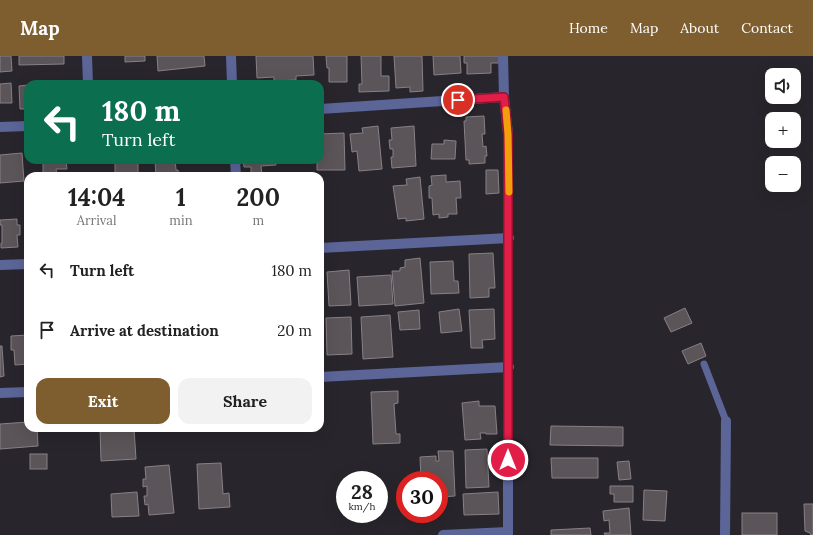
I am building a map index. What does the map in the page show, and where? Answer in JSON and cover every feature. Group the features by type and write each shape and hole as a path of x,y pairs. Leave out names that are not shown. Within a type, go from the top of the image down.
{"street":[{"path":"87,56 88,80"},
{"path":"231,56 232,80"},
{"path":"443,535 508,533 508,134 504,97 503,56"},
{"path":"324,109 504,97"},
{"path":"0,127 24,126"},
{"path":"324,248 509,238"},
{"path":"0,265 24,264"},
{"path":"324,377 509,368"},
{"path":"0,393 24,392"},
{"path":"725,535 726,421"}],"lane":[{"path":"704,364 726,421"}],"building":[{"path":"0,56 11,56 12,71 0,72"},
{"path":"19,56 64,56 64,64 19,65"},
{"path":"125,56 145,56 145,61 125,62"},
{"path":"157,56 204,56 205,66 158,71"},
{"path":"256,56 313,56 314,75 296,76 296,80 274,80 274,77 257,78"},
{"path":"326,56 347,56 347,82 329,82 329,68 327,68"},
{"path":"361,56 381,56 381,76 389,76 389,91 359,92 359,84 362,84"},
{"path":"394,56 422,56 423,91 410,92 410,87 396,88"},
{"path":"433,56 460,56 461,73 434,75"},
{"path":"464,56 499,56 499,63 491,63 491,73 467,74 467,63 464,63"},
{"path":"11,83 12,103 0,103 0,84"},
{"path":"24,85 24,109 20,109 19,86"},
{"path":"484,116 485,134 482,134 483,147 486,146 487,156 485,156 485,163 469,164 469,160 466,160 464,121 466,121 466,117"},
{"path":"378,126 382,169 359,171 357,151 352,152 350,134 363,133 362,128"},
{"path":"414,126 416,166 392,168 391,157 393,157 393,149 390,149 389,140 392,140 391,128"},
{"path":"344,133 345,170 317,170 317,164 324,164 324,134"},
{"path":"444,140 456,141 455,159 431,159 432,144 444,144"},
{"path":"22,153 24,181 0,183 0,155"},
{"path":"43,164 66,164 67,169 56,169 56,172 43,172"},
{"path":"115,164 138,164 138,172 115,172"},
{"path":"155,164 175,164 176,170 178,170 178,172 156,172"},
{"path":"244,164 276,165 261,166 262,172 251,172 251,167 244,167"},
{"path":"486,170 498,170 499,193 486,194"},
{"path":"446,175 446,182 460,181 461,198 456,198 457,214 448,214 448,217 439,218 439,214 433,215 432,198 429,198 429,186 432,185 431,176"},
{"path":"420,177 424,219 406,221 406,218 398,219 393,186 407,185 406,179"},
{"path":"17,219 17,225 20,225 20,235 17,235 18,247 1,248 2,225 0,225 0,220"},
{"path":"493,253 495,288 489,288 489,297 470,298 469,254"},
{"path":"420,258 424,303 395,306 392,271 400,271 400,268 405,267 405,260"},
{"path":"453,261 454,281 458,281 459,293 431,294 430,262"},
{"path":"349,270 351,305 329,306 327,272"},
{"path":"391,275 393,304 359,306 357,277"},
{"path":"685,308 692,323 671,332 664,318"},
{"path":"459,309 462,331 441,333 439,312"},
{"path":"494,309 495,339 482,340 483,348 471,348 469,310"},
{"path":"419,310 420,329 400,330 398,312"},
{"path":"390,315 393,357 363,359 361,317"},
{"path":"351,317 352,354 327,355 326,318"},
{"path":"24,335 24,364 15,365 14,350 11,350 11,336"},
{"path":"701,343 706,356 688,364 682,351"},
{"path":"0,346 2,346 4,376 0,377"},
{"path":"398,391 398,403 394,404 396,434 400,434 400,443 373,444 371,392"},
{"path":"479,401 479,406 495,406 497,434 480,433 481,439 465,440 462,403"},
{"path":"24,422 24,432 37,432 38,446 0,449 0,424"},
{"path":"551,426 623,427 623,446 550,445"},
{"path":"100,432 134,432 136,459 101,461"},
{"path":"487,449 489,487 466,488 465,450"},
{"path":"438,451 453,451 455,496 448,496 448,471 421,471 420,457 436,456 436,461 439,461"},
{"path":"30,454 47,454 47,469 30,469"},
{"path":"551,458 598,458 598,478 552,478"},
{"path":"629,461 631,479 619,480 617,462"},
{"path":"221,463 223,494 229,493 230,507 199,509 197,464"},
{"path":"169,465 174,513 149,515 148,504 145,505 144,496 147,496 147,486 143,487 143,479 146,479 145,467"},
{"path":"610,486 633,486 633,502 614,502 614,494 610,494"},
{"path":"644,490 667,491 665,521 643,520"},
{"path":"137,492 139,516 112,517 111,494"},
{"path":"498,492 499,514 464,515 463,494"},
{"path":"804,504 813,504 813,535 805,531"},
{"path":"629,508 631,535 605,535 604,533 610,533 609,520 604,521 603,511"},
{"path":"742,513 777,513 777,535 742,535"},
{"path":"590,528 591,535 551,535 551,530"}],"slow traffic":[{"path":"506,110 509,192"}],"route":[{"path":"458,100 504,97 508,134 508,460"}]}
